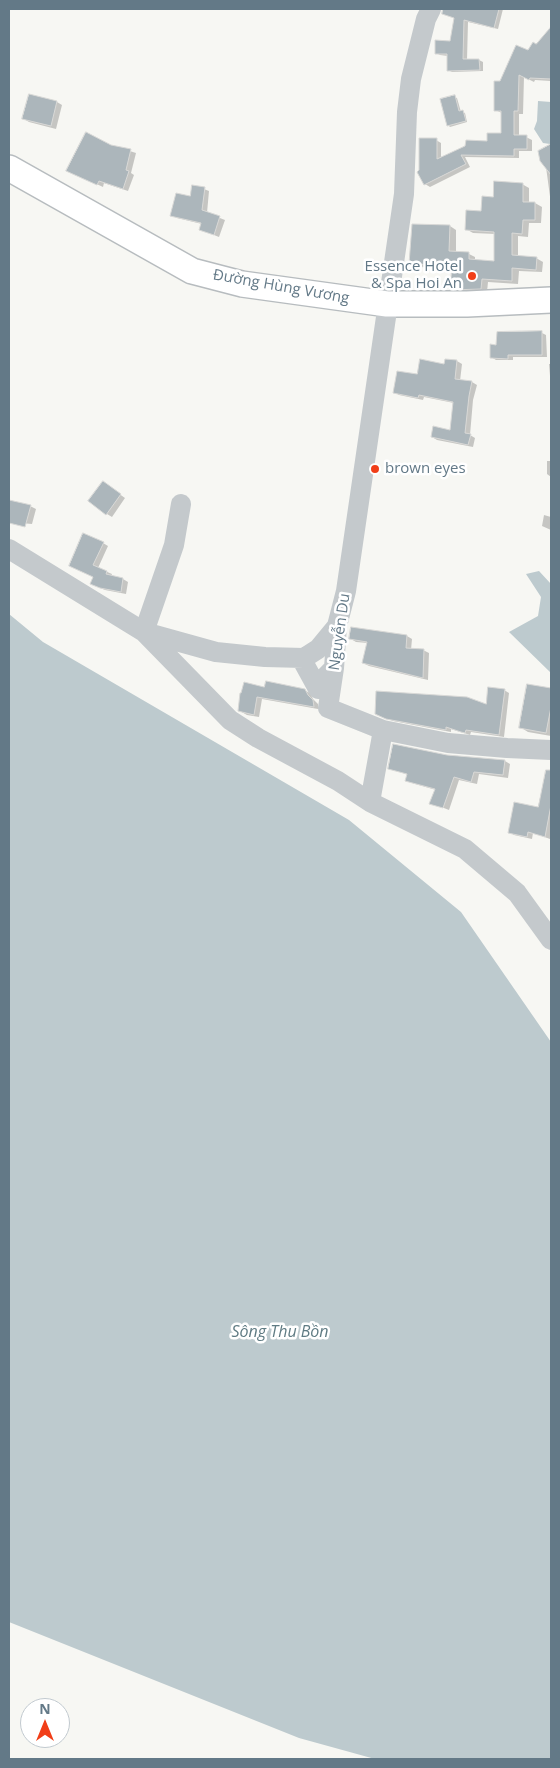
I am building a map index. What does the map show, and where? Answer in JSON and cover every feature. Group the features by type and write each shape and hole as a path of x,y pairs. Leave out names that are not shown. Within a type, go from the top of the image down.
{"main road":[{"name":"Đường Hùng Vương","path":"9,168 192,271 242,284 387,304 467,304 551,300"}],"street":[{"name":"Nguyễn Du","path":"383,730 328,708 334,668 337,626 346,591 404,194 407,112 411,79 424,26 431,9"},
{"path":"144,632 174,545 182,504"},
{"path":"9,549 144,632 230,720 258,738 338,781 370,802 465,849 517,893 551,940"},
{"path":"144,632 216,652 265,657 304,658 318,649 337,626"},
{"path":"300,658 318,689 326,676 334,668"},
{"path":"370,802 383,730 448,743 551,750"}],"water":[{"path":"538,101 551,102 550,144 543,143 534,129 537,121"},
{"path":"539,571 551,584 551,673 509,632 538,616 541,597 526,574"},
{"name":"Sông Thu Bồn","path":"9,614 43,642 349,820 461,912 551,1042 551,1759 375,1759 299,1738 9,1622"}],"building":[{"path":"443,9 499,9 494,28 464,20 463,59 479,59 480,70 447,71 447,54 435,54 435,40 450,41 454,18 442,14"},
{"path":"551,27 551,79 530,78 529,80 519,75 518,111 514,111 514,135 527,135 527,149 514,149 514,156 461,155 466,164 424,185 417,172 419,170 419,138 437,138 437,159 465,146 466,140 487,141 487,133 501,133 501,111 494,111 494,81 500,81 516,45 528,50 533,42 536,44"},
{"path":"29,94 57,101 51,126 22,119"},
{"path":"455,95 459,111 463,110 466,121 447,126 440,99"},
{"path":"86,132 111,145 131,149 126,170 129,171 123,189 99,181 97,185 66,171"},
{"path":"551,144 551,175 540,161 538,151"},
{"path":"494,181 523,183 523,202 535,202 535,220 523,220 522,234 512,233 512,255 537,257 536,270 512,268 512,281 482,279 481,289 450,290 452,265 409,264 412,224 450,225 449,251 469,252 469,259 494,261 494,232 465,230 466,210 481,211 482,196 493,197"},
{"path":"192,185 205,187 202,210 220,216 214,235 199,230 201,223 170,216 176,193 190,196"},
{"path":"542,331 542,355 508,355 508,359 490,358 490,344 496,345 497,332"},
{"path":"420,359 444,364 445,359 457,360 455,379 472,381 465,433 471,434 468,445 431,437 433,426 450,430 453,402 419,395 418,398 393,393 397,371 417,374"},
{"path":"103,481 121,494 106,515 88,501"},
{"path":"9,500 31,505 25,527 9,523"},
{"path":"83,533 104,542 93,565 107,571 106,574 123,578 121,592 90,584 93,577 69,566"},
{"path":"351,627 407,635 406,648 424,649 423,678 362,663 367,642 349,639"},
{"path":"266,681 305,689 313,700 314,707 257,697 254,715 238,711 240,693 244,682 264,687"},
{"path":"527,684 551,688 551,707 546,733 519,728"},
{"path":"488,687 505,689 499,735 466,730 465,733 446,727 446,730 386,719 375,714 376,691 467,697 486,704"},
{"path":"393,744 447,755 505,760 503,775 474,772 471,782 454,777 443,808 429,804 435,789 405,781 407,774 388,769"},
{"path":"546,770 551,770 551,805 545,837 528,832 527,837 508,833 514,802 538,807"}],"place":[{"name":"Essence Hotel & Spa Hoi An","path":"472,276"},
{"name":"brown eyes","path":"375,469"}]}
